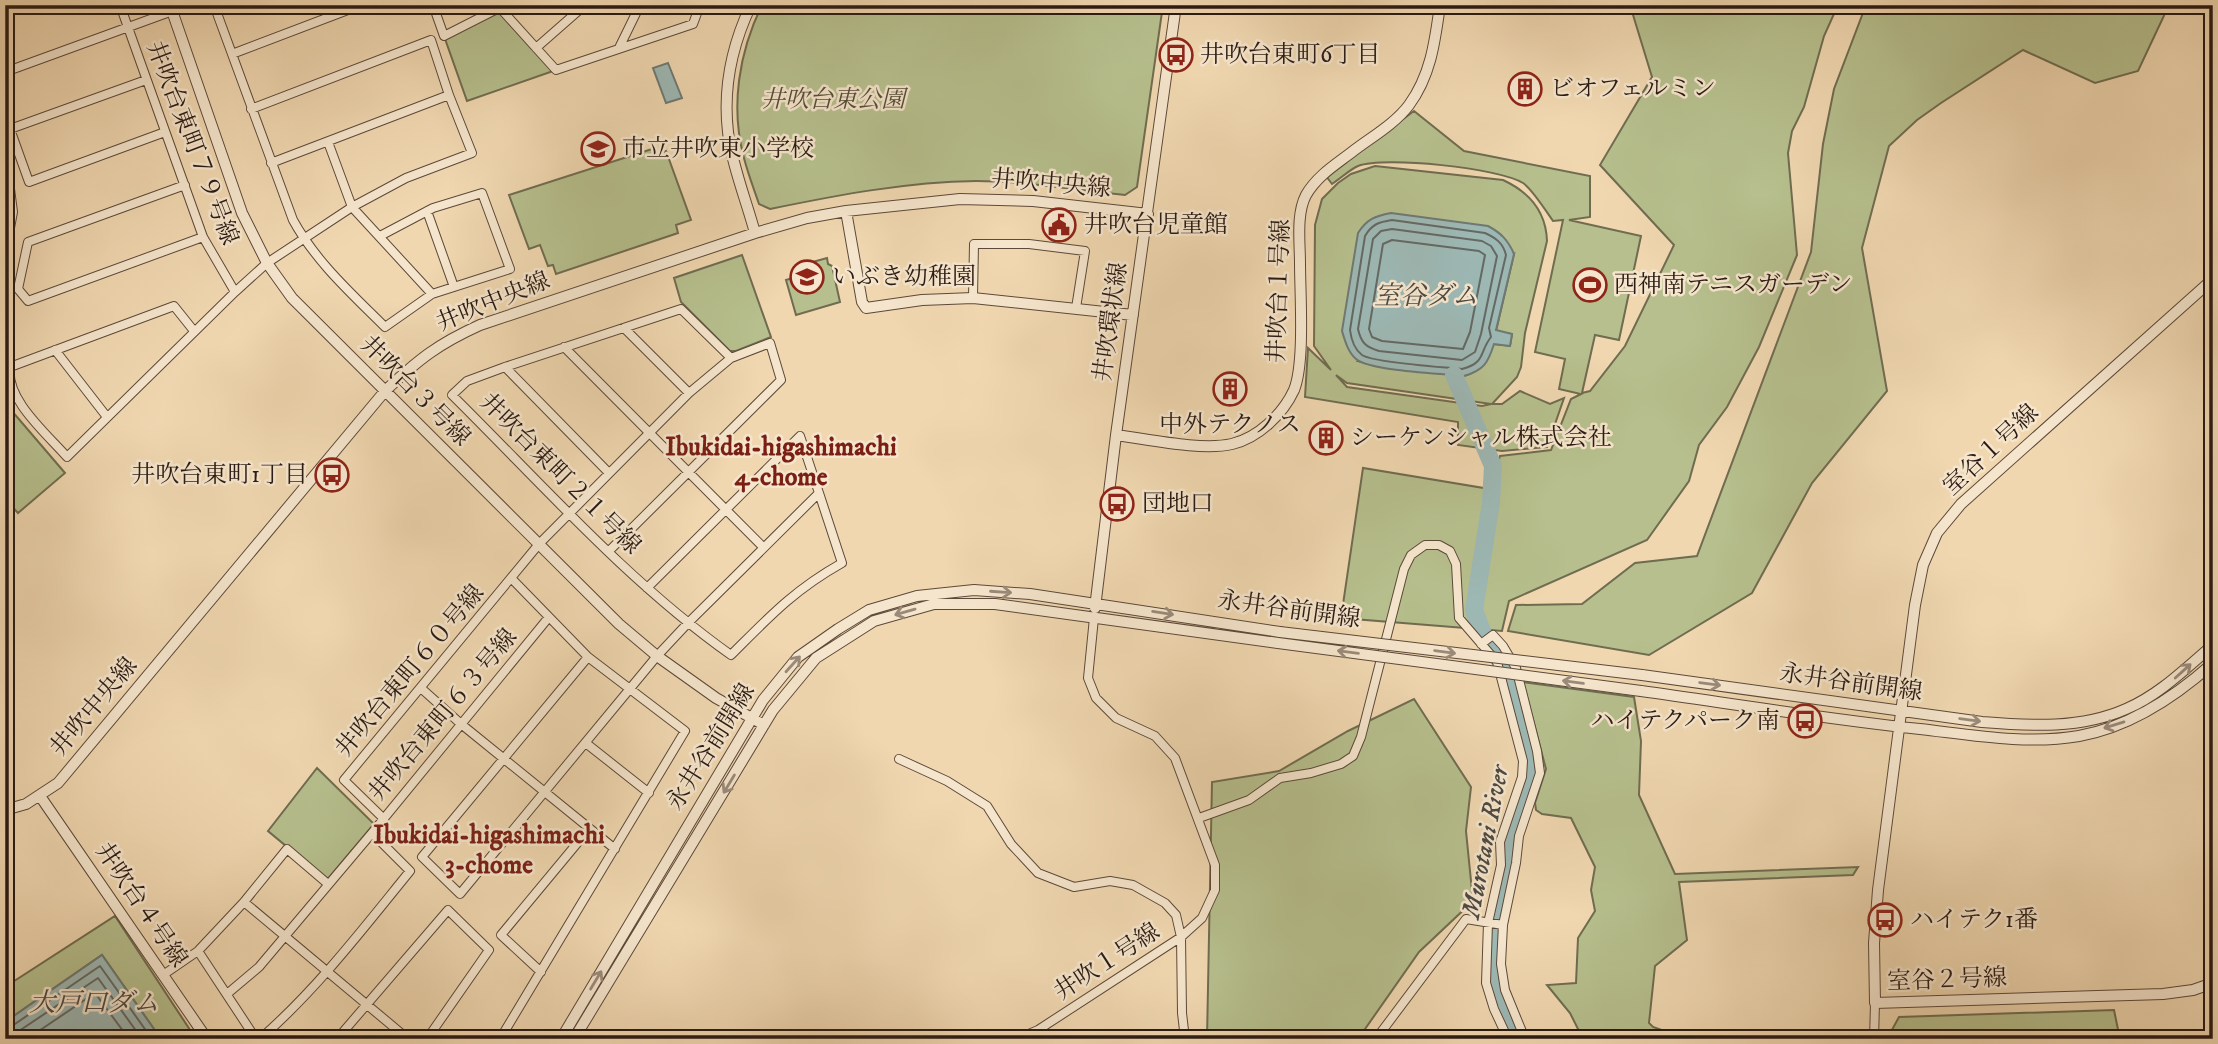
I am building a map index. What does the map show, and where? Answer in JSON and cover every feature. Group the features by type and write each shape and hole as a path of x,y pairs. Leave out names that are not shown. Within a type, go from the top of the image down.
{"street":[{"path":"5,12 23,5"},
{"name":"井吹台東町７９号線","path":"120,5 203,237 234,292"},
{"path":"5,72 171,8 189,5"},
{"path":"214,5 271,163 303,239 327,269 385,327 432,294 510,269 482,193 427,211 380,236"},
{"path":"232,54 361,5"},
{"path":"433,5 444,36 501,7 556,70 693,24 700,5"},
{"path":"536,48 585,5"},
{"path":"619,48 640,5"},
{"name":"井吹環状線","path":"1094,618 1116,436 1176,5"},
{"name":"井吹台１号線","path":"1116,436 1195,445 1232,444 1259,432 1277,416 1294,389 1300,363 1300,227 1304,199 1317,179 1384,128 1408,106 1426,75 1434,50 1440,5"},
{"path":"747,6 733,51 726,97 728,135 755,233"},
{"name":"井吹台３号線","path":"171,8 242,213 267,263 292,298 619,624 657,656 716,698 764,725"},
{"path":"194,331 174,306 10,367 8,376 16,398 67,457 234,292 267,263 352,206 406,178 472,153 431,40 251,109"},
{"path":"146,80 10,129 29,182 165,132"},
{"path":"271,163 449,94"},
{"path":"327,142 352,206 432,294"},
{"path":"185,185 28,242 18,289 28,301 203,237"},
{"path":"5,190 10,189 13,212 5,254"},
{"name":"井吹中央線","path":"5,810 26,804 58,783 385,391 421,358 447,340 480,324 807,218 846,211 960,199 1033,201 1147,214"},
{"path":"427,211 454,287"},
{"path":"846,211 862,302 866,308 922,300 973,298 1133,315"},
{"path":"973,298 974,244 1029,244 1085,251 1076,307"},
{"name":"室谷１号線","path":"1900,727 1923,565 1937,533 1961,504 2213,279"},
{"name":"井吹台東町２１号線","path":"731,358 681,309 467,381 452,395 647,588 687,624 731,656 782,603 811,580 842,563 819,492"},
{"path":"624,328 689,393"},
{"path":"609,551 781,380 770,344 731,358"},
{"path":"564,347 763,547"},
{"path":"55,350 107,417"},
{"name":"井吹台東町６０号線","path":"383,818 344,780 422,689 539,544 689,393 731,358"},
{"path":"505,367 609,473"},
{"path":"588,657 422,857 460,894 631,691 657,656 819,492 800,436 647,588"},
{"path":"1199,818 1249,800 1280,778 1341,764 1353,756 1362,737 1404,569 1411,555 1425,545 1439,545 1450,551 1457,564 1460,618 1497,662 1523,761 1522,777 1500,842 1501,865 1488,923 1486,982 1494,1009 1508,1039"},
{"path":"500,1039 685,732 588,657 512,579"},
{"name":"永井谷前開線","path":"561,1039 762,700 799,657 838,629 869,610 917,596 974,590 1030,594 1280,632 1642,675 2023,725 2077,724 2127,709 2172,681 2213,645"},
{"name":"永井谷前開線","path":"574,1039 773,710 816,658 873,621 934,604 995,604 1990,738 2079,736 2134,719 2170,697 2213,663"},
{"name":"井吹台東町６３号線","path":"227,994 258,967 549,617"},
{"name":"井吹１号線","path":"1017,1039 1038,1030 1181,937 1202,918 1215,890 1215,865 1175,758 1155,736 1116,718 1096,698 1088,678 1094,618"},
{"path":"1481,644 1493,635 1516,668 1540,772 1519,836 1503,925 1501,964 1504,990 1525,1039"},
{"path":"422,689 615,849"},
{"name":"室谷２号線","path":"1900,727 1878,890 1874,943 1875,1003 2163,995 2193,990 2213,983"},
{"path":"587,744 649,793"},
{"path":"899,759 947,781 987,806 1011,844 1038,873 1074,887 1110,881 1133,885 1165,903 1176,915 1181,937 1185,1039"},
{"name":"井吹台４号線","path":"40,796 207,1039"},
{"path":"541,972 501,935 589,829"},
{"path":"198,951 258,1039 293,1010 327,973 410,871 372,833"},
{"path":"163,975 198,951 244,902 287,849 328,884"},
{"path":"244,902 408,1039"},
{"path":"337,1039 449,911 489,950 427,1039"},
{"path":"1376,1039 1466,919 1503,925"},
{"path":"1874,1039 1875,1003"}],"green space":[{"name":"井吹台東公園","path":"762,5 1163,5 1137,187 1125,195 1013,182 950,182 872,190 770,209 759,204 740,139 737,100 748,42"},
{"path":"1630,5 1838,5 1824,36 1804,107 1792,131 1788,153 1797,255 1759,347 1727,407 1699,445 1689,481 1647,540 1509,601 1502,631 1341,618 1363,468 1490,489 1500,456 1551,450 1571,399 1581,394 1559,389 1565,359 1535,352 1563,220 1553,221 1527,186 1510,178 1467,168 1416,163 1372,163 1358,166 1332,184 1326,176 1414,111 1464,151 1590,176 1590,217 1569,220 1641,236 1619,340 1595,335 1582,393 1590,391 1625,346 1674,245 1600,165 1652,77"},
{"path":"1866,5 2169,5 2138,71 2095,83 2023,50 1917,120 1889,146 1862,248 1887,391 1812,483 1752,593 1649,655 1508,631 1516,605 1582,604 1635,563 1697,556 1811,252 1823,144 1834,89"},
{"path":"500,8 556,70 467,101 444,36"},
{"path":"655,148 657,154 666,151 691,220 676,225 678,233 556,274 553,265 548,266 540,245 529,249 509,195"},
{"path":"1375,166 1503,180 1521,190 1534,204 1543,221 1547,241 1525,333 1521,367 1517,377 1492,404 1502,404 1520,391 1550,404 1564,398 1547,447 1502,451 1458,445 1458,422 1305,397 1308,348 1331,370 1314,346 1315,225 1322,199 1351,174","holes":["1514,254 1496,331 1512,334 1510,346 1493,344 1483,364 1476,371 1464,376 1376,366 1358,361","1336,375 1347,383 1491,404 1482,406 1347,387"]},
{"path":"742,255 771,337 730,351 681,302 674,278"},
{"path":"827,258 828,264 832,266 840,302 796,315 786,280 800,276 798,266"},
{"path":"5,397 11,410 65,473 18,513 5,499"},
{"path":"1523,682 1634,697 1641,741 1639,795 1675,874 1858,867 1853,875 1679,882 1687,940 1655,966 1649,1023 1679,1036 1680,1039 1583,1039 1570,1013 1547,985 1576,983 1578,938 1595,911 1591,890 1595,867 1571,818 1542,814 1536,810 1535,803 1546,769"},
{"path":"1414,699 1471,787 1466,831 1473,901 1419,952 1358,1039 1207,1039 1212,782 1279,771 1348,731"},
{"path":"317,768 374,824 327,880 268,831"},
{"path":"115,916 196,1039 161,1039 102,955 5,1022 5,987"},
{"path":"2114,1010 2120,1039 1887,1039 1899,1017"}],"water":[{"path":"668,63 682,98 666,103 653,68"},
{"name":"室谷ダム","path":"1391,213 1488,226 1504,237 1512,249 1514,254 1496,330 1512,334 1510,346 1494,344 1487,361 1476,371 1464,376 1391,369 1364,363 1356,359 1349,350 1342,331 1358,233 1372,219"},
{"name":"大戸口ダム","path":"102,955 161,1039 5,1039 5,1022"}],"waterway":[{"name":"Murotani River","path":"1454,375 1493,466 1491,502 1474,610 1483,634 1494,646 1517,701 1532,773 1513,829 1496,915 1493,973 1496,997 1518,1039"}],"place":[{"name":"井吹台東町6丁目","path":"1176,55"},
{"name":"ビオフェルミン","path":"1525,89"},
{"name":"市立井吹東小学校","path":"598,149"},
{"name":"井吹台児童館","path":"1059,225"},
{"name":"いぶき幼稚園","path":"807,277"},
{"name":"西神南テニスガーデン","path":"1590,285"},
{"name":"中外テクノス","path":"1230,389"},
{"name":"シーケンシャル株式会社","path":"1326,438"},
{"name":"井吹台東町1丁目","path":"332,475"},
{"name":"団地口","path":"1117,504"},
{"name":"ハイテクパーク南","path":"1805,721"},
{"name":"ハイテク1番","path":"1885,920"}],"district":[{"name":"Ibukidai-higashimachi 4-chome","path":"781,462"},
{"name":"Ibukidai-higashimachi 3-chome","path":"489,850"}]}
